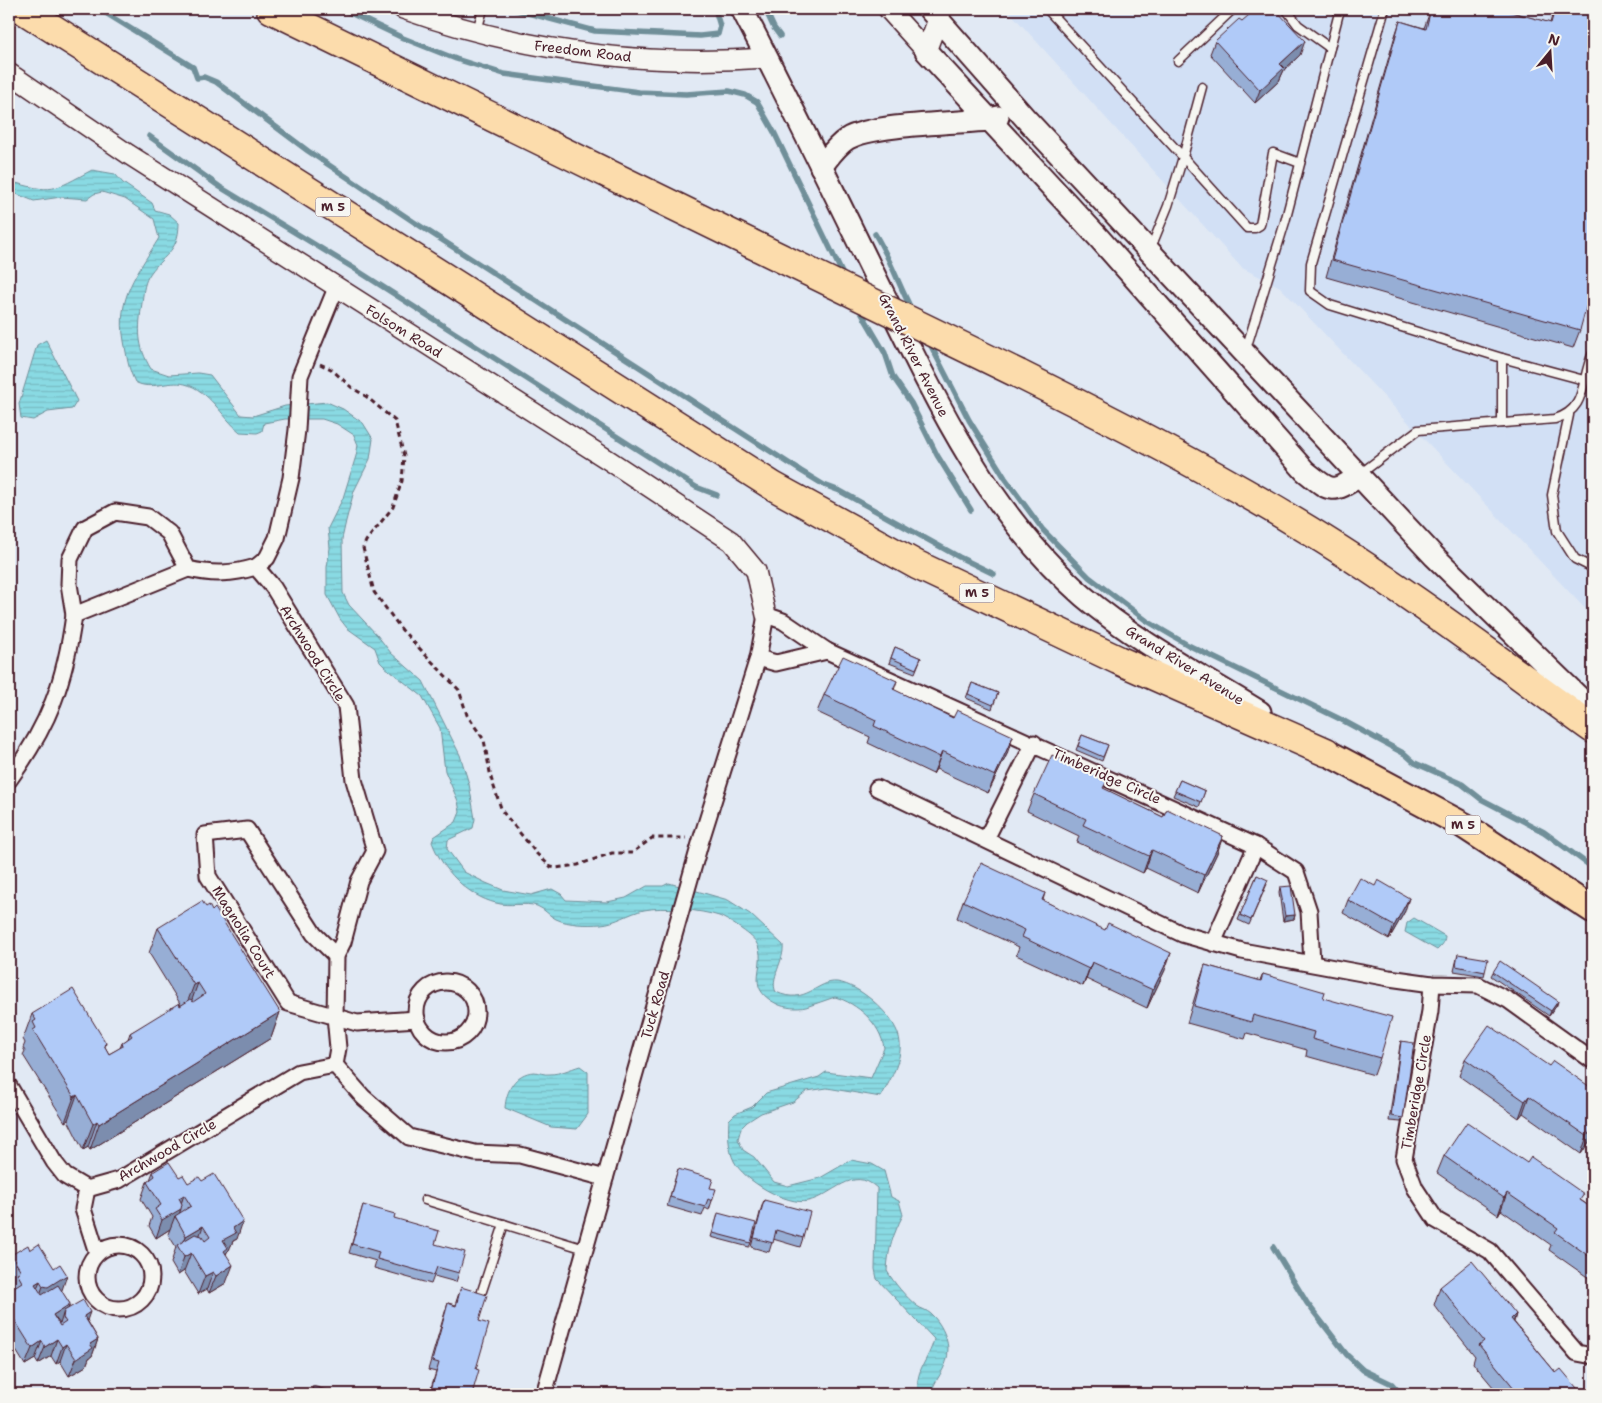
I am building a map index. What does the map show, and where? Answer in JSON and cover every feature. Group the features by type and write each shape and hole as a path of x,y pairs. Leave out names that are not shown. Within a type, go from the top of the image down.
{"highway":[{"name":"M 5","path":"22,9 773,486 917,565 1118,660 1326,752"},
{"path":"271,9 1019,374 1150,440 1296,522 1593,714"},
{"name":"Grand River Avenue","path":"1326,752 1463,825 1593,910"}],"main road":[{"name":"Grand River Avenue","path":"742,9 937,401 982,480 1010,519 1082,595 1114,621 1169,659 1326,752"},
{"path":"937,12 1026,119 1143,245 1434,556 1593,714"},
{"path":"926,50 988,120 1098,237 1305,471 1327,488 1340,488 1359,476"},
{"path":"822,167 832,153 848,138 873,129 988,120 1002,115 1026,119"},
{"path":"1098,237 1143,245"}],"street":[{"name":"Freedom Road","path":"403,9 477,32 536,46 582,54 654,60 732,61 768,58"},
{"path":"888,9 926,50"},
{"path":"926,50 937,12"},
{"name":"Folsom Road","path":"9,73 128,154 336,288 553,424 731,541 756,571 766,615"},
{"path":"74,615 188,569 209,574 234,573 256,566 267,558 277,538 291,478 297,430 300,376 304,362 336,288"},
{"path":"9,780 28,754 45,724 60,683 70,646 74,615 69,584 70,559 85,528 115,512 148,517 169,533 188,569"},
{"name":"Archwood Circle","path":"87,1189 119,1180 299,1072 335,1065 338,1048 335,1016 336,956 342,942 359,882 375,851 354,780 346,706 273,587 256,566"},
{"name":"Timberidge Circle","path":"766,615 783,621 827,651 1034,743 1256,846 1296,872 1309,911 1312,963"},
{"name":"Tuck Road","path":"544,1394 701,840 758,658 766,615"},
{"path":"758,658 776,663 827,651"},
{"path":"986,838 1034,743"},
{"path":"877,788 986,838 1182,934 1242,951 1432,984 1478,985 1508,1000 1593,1061"},
{"name":"Magnolia Court","path":"336,956 314,934 247,830 205,834 208,876 288,1002 357,1024 416,1019"},
{"path":"1213,943 1256,846"},
{"path":"440,982 450,982 468,991 476,1008 472,1028 456,1040 446,1042 432,1038 420,1028 416,1019 418,999 431,986 440,982"},
{"name":"Timberidge Circle","path":"1432,984 1430,1011 1404,1158 1415,1188 1436,1220 1490,1251 1577,1353 1593,1356"},
{"path":"335,1065 363,1097 409,1137 475,1154 520,1155 605,1178"},
{"path":"9,1086 54,1162 65,1176 87,1189 83,1208 97,1253"},
{"path":"123,1245 138,1251 146,1259 150,1269 151,1280 148,1291 141,1300 132,1306 122,1309 112,1308 94,1298 89,1290 87,1275 90,1261 97,1253 106,1247 123,1245"}],"lane":[{"path":"477,32 483,9"},
{"path":"1046,9 1247,228 1255,228 1260,225 1273,153 1300,163"},
{"path":"1286,9 1298,25 1330,48"},
{"path":"1244,353 1285,222 1340,9"},
{"path":"1385,9 1312,263 1310,291 1330,305 1502,358 1584,380"},
{"path":"1178,61 1232,10"},
{"path":"1143,245 1168,206 1202,87"},
{"path":"1593,353 1578,404 1569,415 1552,495 1558,530 1575,559 1593,568"},
{"path":"1502,358 1502,422"},
{"path":"1359,476 1418,430 1554,419 1569,415"},
{"path":"425,1200 585,1249"},
{"path":"482,1291 504,1224"}],"path":[{"path":"316,363 331,369 351,387 368,397 395,421 404,456 402,482 393,507 366,541 363,548 374,592 402,630 459,690 467,714 484,740 492,778 502,811 536,854 551,867 556,868 578,865 612,853 632,853 652,838 701,840"}],"shaded area":[{"path":"1007,9 1593,9 1593,617 1280,287 1242,268"}],"water":[{"path":"92,170 115,174 123,183 152,203 155,210 169,214 179,223 173,248 153,270 144,290 140,337 143,353 151,369 169,375 198,373 210,375 241,415 253,416 285,406 327,402 343,409 363,423 373,439 370,459 354,491 342,539 343,593 349,605 391,653 423,681 460,755 469,784 475,819 473,828 448,840 447,849 464,872 503,890 531,895 552,889 561,894 566,900 607,902 626,898 647,886 663,886 669,883 728,900 750,914 783,945 782,957 774,981 776,992 786,996 795,996 810,992 830,982 847,984 867,996 886,1014 893,1024 900,1043 899,1057 881,1097 827,1088 807,1091 793,1102 761,1113 747,1122 741,1128 738,1139 743,1150 754,1157 774,1182 788,1186 820,1178 851,1160 872,1164 884,1171 891,1197 899,1201 903,1215 892,1242 887,1271 897,1285 917,1306 928,1311 934,1317 947,1343 948,1356 946,1363 932,1389 932,1394 919,1394 918,1379 934,1339 877,1279 875,1269 877,1188 868,1182 851,1181 808,1201 789,1200 766,1190 746,1176 734,1161 730,1146 729,1120 735,1114 752,1107 766,1093 819,1077 826,1072 871,1078 884,1048 882,1039 873,1023 852,1004 835,997 806,1007 795,1008 777,1004 766,997 758,983 760,959 756,942 750,935 719,916 682,909 661,908 638,911 607,923 572,923 556,919 537,906 527,904 506,905 485,899 466,888 457,880 442,862 432,842 434,837 456,822 460,812 458,801 445,771 440,728 422,696 380,662 375,648 347,628 327,595 327,567 330,548 328,528 343,498 356,456 358,445 354,435 337,424 322,419 285,419 264,423 262,431 257,433 240,432 208,398 194,387 179,383 147,386 135,382 129,367 124,341 123,311 130,286 159,238 154,219 125,199 102,192 94,194 87,199 61,197 34,201 9,191 9,181 35,188 52,188"},
{"path":"46,340 77,401 72,409 48,412 33,420 21,418 19,404 37,345"},
{"path":"1414,918 1445,936 1443,944 1437,950 1405,932 1407,923"},
{"path":"580,1066 588,1072 588,1114 577,1129 551,1127 505,1108 507,1095 513,1084 527,1073 558,1073"}],"building":[{"path":"1256,9 1275,9 1305,41 1280,64 1284,68 1260,90 1215,41 1239,19 1242,21"},
{"path":"1431,9 1443,12 1444,9 1500,9 1551,23 1555,9 1593,9 1593,282 1580,330 1332,260 1400,21 1426,29"},
{"path":"895,647 921,658 916,669 891,658"},
{"path":"843,656 897,681 893,689 953,718 957,710 1013,736 995,776 942,751 940,757 874,726 876,720 824,695"},
{"path":"972,683 998,693 993,705 968,694"},
{"path":"1082,735 1108,745 1103,757 1078,746"},
{"path":"1052,755 1107,781 1103,788 1163,817 1167,809 1223,836 1204,875 1152,850 1149,856 1083,825 1086,819 1034,794"},
{"path":"1180,780 1205,791 1201,802 1175,791"},
{"path":"981,863 1045,893 1042,900 1105,930 1108,923 1171,953 1153,990 1092,962 1089,969 1022,937 1025,930 963,901"},
{"path":"1257,875 1268,880 1251,920 1240,915"},
{"path":"1360,878 1375,886 1378,880 1409,898 1394,926 1348,900"},
{"path":"1291,886 1295,915 1285,916 1280,887"},
{"path":"202,901 206,907 209,905 212,911 215,908 280,1012 99,1124 97,1121 93,1124 77,1095 74,1097 33,1030 36,1028 33,1022 36,1020 32,1014 73,989 106,1043 104,1045 109,1054 123,1046 122,1043 132,1036 130,1033 179,1003 180,1006 191,999 193,1002 205,994 198,983 194,985 158,928"},
{"path":"1458,954 1488,959 1485,972 1456,966"},
{"path":"1500,961 1558,1001 1551,1011 1493,972"},
{"path":"1205,965 1261,981 1263,974 1325,992 1323,998 1392,1017 1380,1058 1312,1039 1314,1032 1253,1015 1251,1022 1194,1006"},
{"path":"1489,1025 1549,1066 1553,1061 1593,1089 1593,1127 1587,1136 1529,1096 1525,1101 1465,1059"},
{"path":"1401,1041 1414,1043 1403,1118 1391,1116"},
{"path":"1467,1122 1527,1163 1531,1157 1584,1194 1580,1200 1593,1209 1593,1259 1555,1232 1558,1228 1507,1193 1504,1198 1444,1156"},
{"path":"169,1162 179,1177 183,1175 188,1183 199,1177 202,1181 214,1174 243,1221 233,1228 236,1233 223,1240 228,1248 224,1251 233,1265 216,1276 213,1272 205,1276 191,1253 184,1257 177,1245 195,1234 202,1236 205,1241 210,1237 203,1226 186,1236 175,1216 191,1206 184,1195 179,1198 182,1204 181,1209 162,1220 155,1209 161,1205 147,1182 155,1176 153,1172"},
{"path":"678,1169 713,1179 710,1188 716,1189 712,1201 708,1199 705,1207 670,1197"},
{"path":"764,1200 810,1212 803,1238 776,1230 773,1243 754,1238"},
{"path":"363,1205 395,1214 394,1218 439,1231 435,1244 465,1252 459,1273 437,1267 434,1275 377,1259 379,1252 352,1244"},
{"path":"718,1213 756,1223 751,1243 713,1233"},
{"path":"39,1244 54,1268 60,1264 67,1275 48,1287 43,1286 40,1281 35,1284 42,1295 58,1285 70,1304 53,1315 60,1326 66,1322 63,1318 64,1311 83,1300 90,1312 84,1316 98,1339 90,1344 93,1348 76,1359 66,1344 62,1347 57,1339 45,1347 42,1341 32,1348 9,1311 9,1297 14,1293 11,1289 22,1282 17,1273 21,1271 11,1255 28,1245 30,1250"},
{"path":"1472,1261 1516,1314 1511,1319 1556,1373 1561,1369 1582,1394 1519,1394 1479,1345 1484,1341 1440,1287"},
{"path":"461,1287 487,1295 479,1321 489,1324 476,1369 479,1370 472,1394 446,1394 431,1390 439,1363 432,1361 448,1303 456,1306"},
{"path":"313,1386 326,1390 325,1394 311,1394"}],"waterway":[{"path":"99,9 193,67 197,78 204,77 216,82 308,151 414,222 801,471 824,485 840,491 959,557 994,574"},
{"path":"342,9 403,38 456,59 504,74 639,92 686,94 729,91 745,95 757,102 774,132 845,279"},
{"path":"513,9 595,31 700,36 718,34 720,26 715,9"},
{"path":"765,9 780,36"},
{"path":"149,136 220,187 355,269 696,487 717,495"},
{"path":"875,234 913,312"},
{"path":"858,307 885,353 893,377 911,403 937,455 971,510"},
{"path":"928,340 969,420 1005,478 1043,530 1089,577 1147,621 1188,645 1342,720 1405,754 1415,763 1462,784 1481,799 1544,832 1593,868"},
{"path":"1273,1247 1307,1303 1347,1355 1363,1370 1392,1384 1401,1394"}]}
